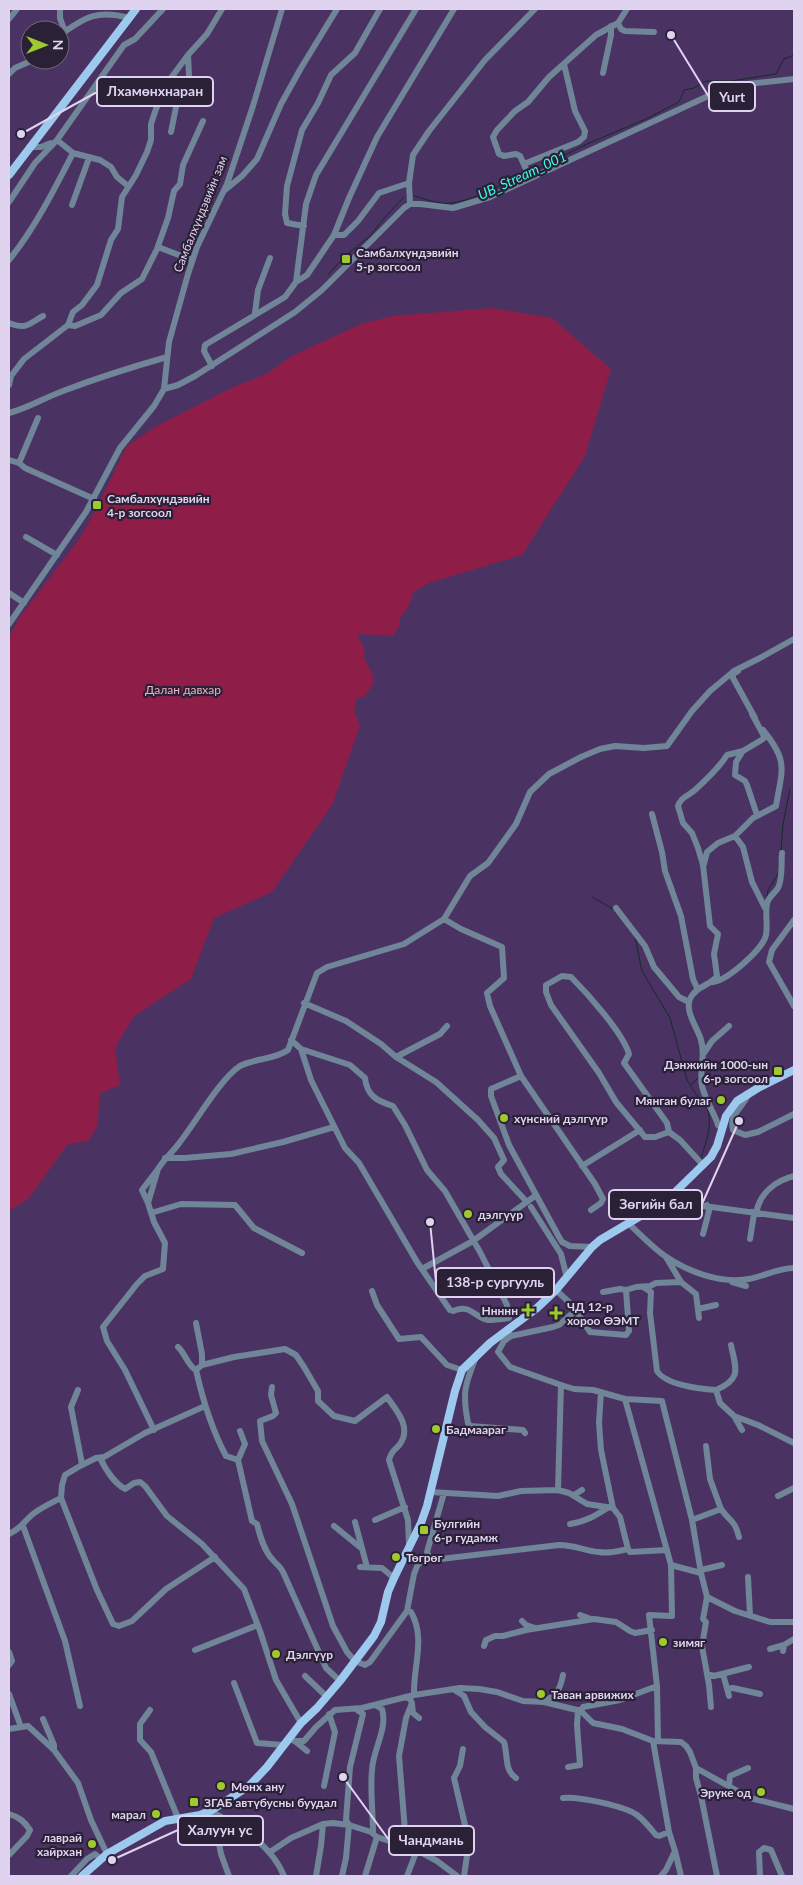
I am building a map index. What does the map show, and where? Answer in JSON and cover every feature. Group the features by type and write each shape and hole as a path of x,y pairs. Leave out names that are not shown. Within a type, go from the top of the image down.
{"main road":[{"path":"9,175 136,9"},
{"path":"82,1876 104,1856 165,1821 200,1815 210,1811 249,1786 283,1746 292,1739 301,1723 327,1697 378,1629 394,1578 421,1523 462,1370 477,1353 510,1331 556,1290 592,1246 666,1201 711,1158 730,1109 746,1095 794,1070"}],"street":[{"path":"9,19 17,9"},
{"path":"9,202 35,163 57,140 124,45 135,39 163,9"},
{"path":"9,385 12,376 24,359 68,325 74,312 82,305 97,285 109,248 118,230 122,197 136,175 147,152 151,140 151,124 168,82 188,55 207,34 222,9"},
{"name":"Самбалхүндэвийн зам","path":"10,622 57,556 94,499 120,448 154,406 164,389 170,338 192,260 225,190 282,9"},
{"path":"225,190 242,176 257,158 281,104 337,9"},
{"path":"304,226 287,223 284,214 287,186 302,130 318,103 331,75 355,53 380,9"},
{"path":"296,282 296,269 306,204 316,175 416,9"},
{"path":"212,366 204,352 204,346 285,297 296,282 307,275 334,235 377,137 454,9"},
{"path":"410,204 409,183 413,155 429,131 485,60 535,9"},
{"path":"603,73 611,35 615,25 627,9"},
{"path":"70,28 99,14 115,14 129,18"},
{"path":"615,25 625,31 654,32"},
{"path":"528,175 520,156 516,154 504,156 499,154 493,137 497,130 515,111 528,102 549,77 596,35 615,25"},
{"path":"171,132 180,88 189,76 188,55"},
{"path":"524,164 578,142 585,135 585,131 575,111 564,64"},
{"path":"9,74 20,66"},
{"path":"174,75 180,88"},
{"path":"164,389 178,384 212,366 281,323 309,301 410,204 448,209 457,208 490,197 528,175 719,90 747,84 794,79"},
{"path":"68,325 75,326 101,315 121,293 142,279 158,247 168,218 174,191 180,184 183,165 203,121"},
{"path":"29,147 45,146 57,140"},
{"path":"57,140 73,153 100,160 111,166 117,177 128,186"},
{"path":"9,260 23,242 43,209 73,153"},
{"path":"72,205 89,158"},
{"path":"334,235 344,235 358,221 379,194 409,183"},
{"path":"158,247 192,260"},
{"path":"255,314 258,290 270,258"},
{"path":"9,323 23,327 43,316"},
{"path":"9,413 20,410 61,391 167,357"},
{"path":"18,463 38,418"},
{"path":"9,460 94,499"},
{"path":"26,538 57,556"},
{"path":"9,593 24,602"},
{"path":"154,1430 125,1370 107,1341 103,1327 145,1276 163,1268 165,1243 154,1222 148,1203 158,1169 165,1158 179,1144 228,1077 241,1066 280,1056 288,1050 317,973 327,967 404,944 444,919 470,876 488,863 516,824 530,792 550,774 581,756 600,749 615,746 644,748 667,746 692,711 710,691 734,671 794,639"},
{"path":"712,982 717,976 714,954 718,934 710,926 703,865 692,833 683,823 679,804 681,800 694,791 720,765 727,755 743,751 763,739 763,732 733,678 733,674 740,668"},
{"path":"703,865 707,852 718,843 735,836 757,815 776,806 783,768 770,738 752,714"},
{"path":"743,751 736,762 735,775 748,785 757,815"},
{"path":"652,814 665,871 680,916 693,979 697,988"},
{"path":"735,836 743,847 752,882 766,911"},
{"path":"722,1128 718,1125 702,1085 704,1053 701,1038 691,1020 689,1002 697,988 721,980 742,967 756,948 762,944 766,934 767,902 778,887 781,876 782,853"},
{"path":"616,908 645,946 654,967 679,998 689,1002"},
{"path":"444,919 461,929 502,947 504,978 487,994 490,1006 521,1076 603,1199 601,1203 591,1210"},
{"path":"794,920 772,950 769,962 794,1006"},
{"path":"669,1132 655,1137 645,1137 616,1102 551,1005 546,992 546,985 562,976 571,976 586,992 624,1043 629,1054 624,1063 667,1123 669,1132 680,1140 702,1165"},
{"path":"304,1004 346,1021 381,1044 436,1082 483,1126 494,1138 504,1160 498,1167 501,1174 529,1204 561,1254 567,1278"},
{"path":"396,1056 440,1034 447,1026"},
{"path":"704,1053 712,1041 729,1026"},
{"path":"291,1040 301,1049 350,1065 365,1078 366,1087 377,1101 393,1106 405,1125 427,1170 445,1192 507,1305 510,1331 498,1352 510,1367 561,1385 601,1392 625,1400 662,1401 692,1520 707,1597 702,1618 706,1622 702,1646 711,1707"},
{"path":"301,1049 311,1080 345,1148 359,1163 422,1269 450,1310 465,1309 477,1313 486,1320 509,1318"},
{"path":"521,1076 491,1089 491,1096 509,1145 535,1196 562,1242 570,1246 592,1246"},
{"path":"746,1095 744,1104 734,1114 732,1119 732,1130 745,1135 758,1132 794,1114"},
{"path":"165,1158 231,1154 284,1142 334,1127"},
{"path":"582,1166 640,1130"},
{"path":"750,1239 754,1212 765,1192 784,1179 794,1176"},
{"path":"422,1269 473,1241 529,1204 535,1196"},
{"path":"666,1201 794,1218"},
{"path":"151,1213 181,1204 236,1205 254,1228 302,1253"},
{"path":"702,1234 709,1210 706,1205"},
{"path":"628,1223 666,1257 681,1266 705,1275 732,1280 750,1279 794,1268"},
{"path":"666,1257 681,1282 696,1294 699,1318"},
{"path":"766,1274 780,1277"},
{"path":"723,1277 746,1286"},
{"path":"602,1292 650,1286 656,1283 681,1282"},
{"path":"644,1287 651,1292 653,1337 657,1371 660,1376 673,1382 705,1390 716,1390 730,1384 736,1368 731,1345"},
{"path":"556,1290 569,1301 590,1332 626,1335 629,1331 626,1290"},
{"path":"372,1291 377,1305 399,1339 421,1337 447,1365 462,1370"},
{"path":"698,1309 716,1306"},
{"path":"510,1331 553,1327 559,1325 576,1310"},
{"path":"196,1323 202,1354 202,1365"},
{"path":"178,1347 184,1353 193,1369 196,1370 214,1433 226,1456 238,1460"},
{"path":"196,1370 202,1365 234,1357 285,1349 296,1354 318,1391 318,1401 334,1416 354,1420 386,1397 403,1421 404,1428 400,1444 392,1451 389,1460 408,1520 410,1546"},
{"path":"477,1353 466,1382 464,1397 468,1423 470,1426 523,1430 525,1433"},
{"path":"558,1490 561,1385"},
{"path":"272,1387 271,1395 276,1412 273,1416 260,1421 262,1441 292,1504 333,1626 347,1652 355,1661 365,1664 370,1662 407,1611 414,1574 418,1564 430,1559 559,1545 575,1546 603,1553 628,1549"},
{"path":"78,1390 71,1407 82,1464"},
{"path":"716,1390 720,1403 734,1416 742,1430"},
{"path":"601,1392 599,1423 601,1450 611,1507 620,1517 628,1549 630,1552 667,1550"},
{"path":"625,1400 671,1564 672,1616 649,1616 652,1630 656,1686 656,1741 669,1832 682,1876"},
{"path":"205,1406 145,1433 104,1457 82,1464 65,1476 62,1484 62,1498 97,1590 113,1624 119,1626 132,1621 166,1589 215,1557"},
{"path":"734,1416 758,1425 794,1443"},
{"path":"240,1431 245,1444 238,1460 252,1521 257,1524 263,1543 273,1561 278,1564 283,1572 326,1668 340,1681"},
{"path":"706,1446 710,1479 721,1509 728,1519 736,1525 739,1537"},
{"path":"100,1458 108,1473 121,1487 125,1489 134,1483 140,1482 145,1486 167,1516 215,1557 244,1589 276,1680 301,1723"},
{"path":"778,1496 794,1488"},
{"path":"430,1492 498,1496 521,1491 558,1490 574,1495 582,1490"},
{"path":"430,1559 427,1552 444,1493"},
{"path":"569,1493 587,1504 611,1507"},
{"path":"9,1534 23,1526 26,1520 43,1507 62,1498"},
{"path":"375,1520 404,1507"},
{"path":"570,1524 594,1517 611,1507"},
{"path":"692,1520 721,1509"},
{"path":"355,1522 362,1549 363,1567 382,1568 394,1578"},
{"path":"23,1526 65,1641 80,1706"},
{"path":"334,1526 362,1549"},
{"path":"671,1564 701,1571 722,1565"},
{"path":"748,1577 750,1615"},
{"path":"707,1597 735,1610 770,1622 794,1622"},
{"path":"407,1611 411,1612 415,1618 419,1636 418,1655 413,1678 414,1695"},
{"path":"580,1615 616,1622 635,1633 652,1630"},
{"path":"484,1646 486,1640 495,1636 593,1619"},
{"path":"522,1621 526,1625 536,1628"},
{"path":"195,1650 258,1625"},
{"path":"770,1649 784,1648 794,1639"},
{"path":"9,1652 12,1662 9,1665"},
{"path":"707,1674 714,1676 749,1667"},
{"path":"723,1674 728,1693 733,1688 760,1694"},
{"path":"544,1702 560,1688 562,1675"},
{"path":"306,1676 327,1697"},
{"path":"234,1683 257,1743 283,1746"},
{"path":"568,1767 580,1765 577,1731 580,1711 583,1707 620,1700 656,1686"},
{"path":"454,1689 464,1696 471,1712 485,1727 504,1742 508,1769 516,1778"},
{"path":"292,1739 304,1740 336,1710 355,1709 414,1695 454,1689 479,1689 497,1692 523,1701 544,1702 580,1711 593,1723 622,1729 656,1741 681,1742 686,1746 696,1768 696,1778 717,1876"},
{"path":"9,1694 21,1727"},
{"path":"405,1697 410,1699 414,1713 419,1718"},
{"path":"412,1703 406,1718 399,1756 406,1841 415,1849"},
{"path":"365,1876 375,1835 372,1770 374,1751 385,1719 382,1709 375,1705"},
{"path":"342,1876 346,1858 349,1824 346,1820 349,1793 348,1783 363,1714 355,1709"},
{"path":"150,1710 140,1724 140,1740 151,1752 178,1818"},
{"path":"324,1786 335,1732 330,1714"},
{"path":"44,1718 54,1750"},
{"path":"9,1729 28,1726 54,1750 78,1783 104,1856"},
{"path":"292,1739 308,1751"},
{"path":"463,1749 460,1766 454,1778 469,1842 464,1876"},
{"path":"696,1768 750,1798 794,1810"},
{"path":"728,1786 730,1776 748,1768"},
{"path":"564,1798 571,1797 606,1803 636,1814 656,1835 659,1836 669,1832"},
{"path":"210,1811 238,1826 270,1852 280,1866 284,1876"},
{"path":"9,1814 16,1816 24,1822 30,1830 27,1836 9,1855"},
{"path":"221,1816 217,1833 221,1854 229,1876"},
{"path":"270,1852 291,1838 322,1824 349,1824 415,1849 437,1861 457,1876"},
{"path":"316,1876 322,1846 322,1824"},
{"path":"760,1876 759,1852 764,1848 771,1850 782,1876"},
{"path":"407,1876 415,1849"},
{"path":"661,1876 676,1851"},
{"path":"71,1876 87,1859 95,1854 104,1856"}],"green space":[{"name":"Далан давхар","path":"492,308 552,318 611,369 585,456 522,555 429,583 413,592 405,612 400,618 399,627 393,636 360,634 358,639 364,647 364,657 372,673 373,681 364,697 357,698 354,711 360,726 332,805 272,892 214,918 191,979 134,1016 115,1048 120,1085 100,1093 97,1127 88,1141 68,1144 28,1199 9,1211 9,638 19,618 80,538 98,506 126,447 155,427 231,388 266,374 292,356 361,324 392,316"}],"waterway":[{"path":"529,173 679,102 684,90 694,88 706,81 731,81 776,74 784,59 794,55"},
{"name":"UB_Stream_001","path":"414,196 441,203 458,202 477,196 511,179 517,179 526,174"},
{"path":"328,275 345,256 370,236 404,197"},
{"path":"781,850 783,824 790,789"},
{"path":"767,897 768,890 778,874"},
{"path":"592,897 613,909"},
{"path":"635,937 642,971 670,1018 687,1080 697,1096 704,1102"},
{"path":"691,1085 698,1078"},
{"path":"701,1158 709,1125 706,1106"}],"place":[{"name":"Yurt","path":"671,35"},
{"name":"Лхамөнхнаран","path":"21,134"},
{"name":"Самбалхүндэвийн 5-р зогсоол","path":"346,259"},
{"name":"Самбалхүндэвийн 4-р зогсоол","path":"97,505"},
{"name":"Дэнжийн 1000-ын 6-р зогсоол","path":"778,1071"},
{"name":"Мянган булаг","path":"721,1100"},
{"name":"хүнсний дэлгүүр","path":"504,1118"},
{"name":"Зөгийн бал","path":"739,1121"},
{"name":"дэлгүүр","path":"468,1214"},
{"name":"138-р сургууль","path":"430,1222"},
{"name":"Ннннн","path":"528,1310"},
{"name":"ЧД 12-р хороо ӨЭМТ","path":"556,1313"},
{"name":"Бадмаараг","path":"436,1429"},
{"name":"Булгийн 6-р гудамж","path":"424,1530"},
{"name":"Төгрөг","path":"396,1557"},
{"name":"зимяг","path":"663,1642"},
{"name":"Дэлгүүр","path":"276,1654"},
{"name":"Таван арвижих","path":"541,1694"},
{"name":"Чандмань","path":"343,1777"},
{"name":"Мөнх ану","path":"221,1786"},
{"name":"Эрүке од","path":"761,1792"},
{"name":"ЗГАБ автүбусны буудал","path":"194,1802"},
{"name":"марал","path":"156,1814"},
{"name":"лаврай хайрхан","path":"92,1844"},
{"name":"Халуун ус","path":"112,1860"}]}
